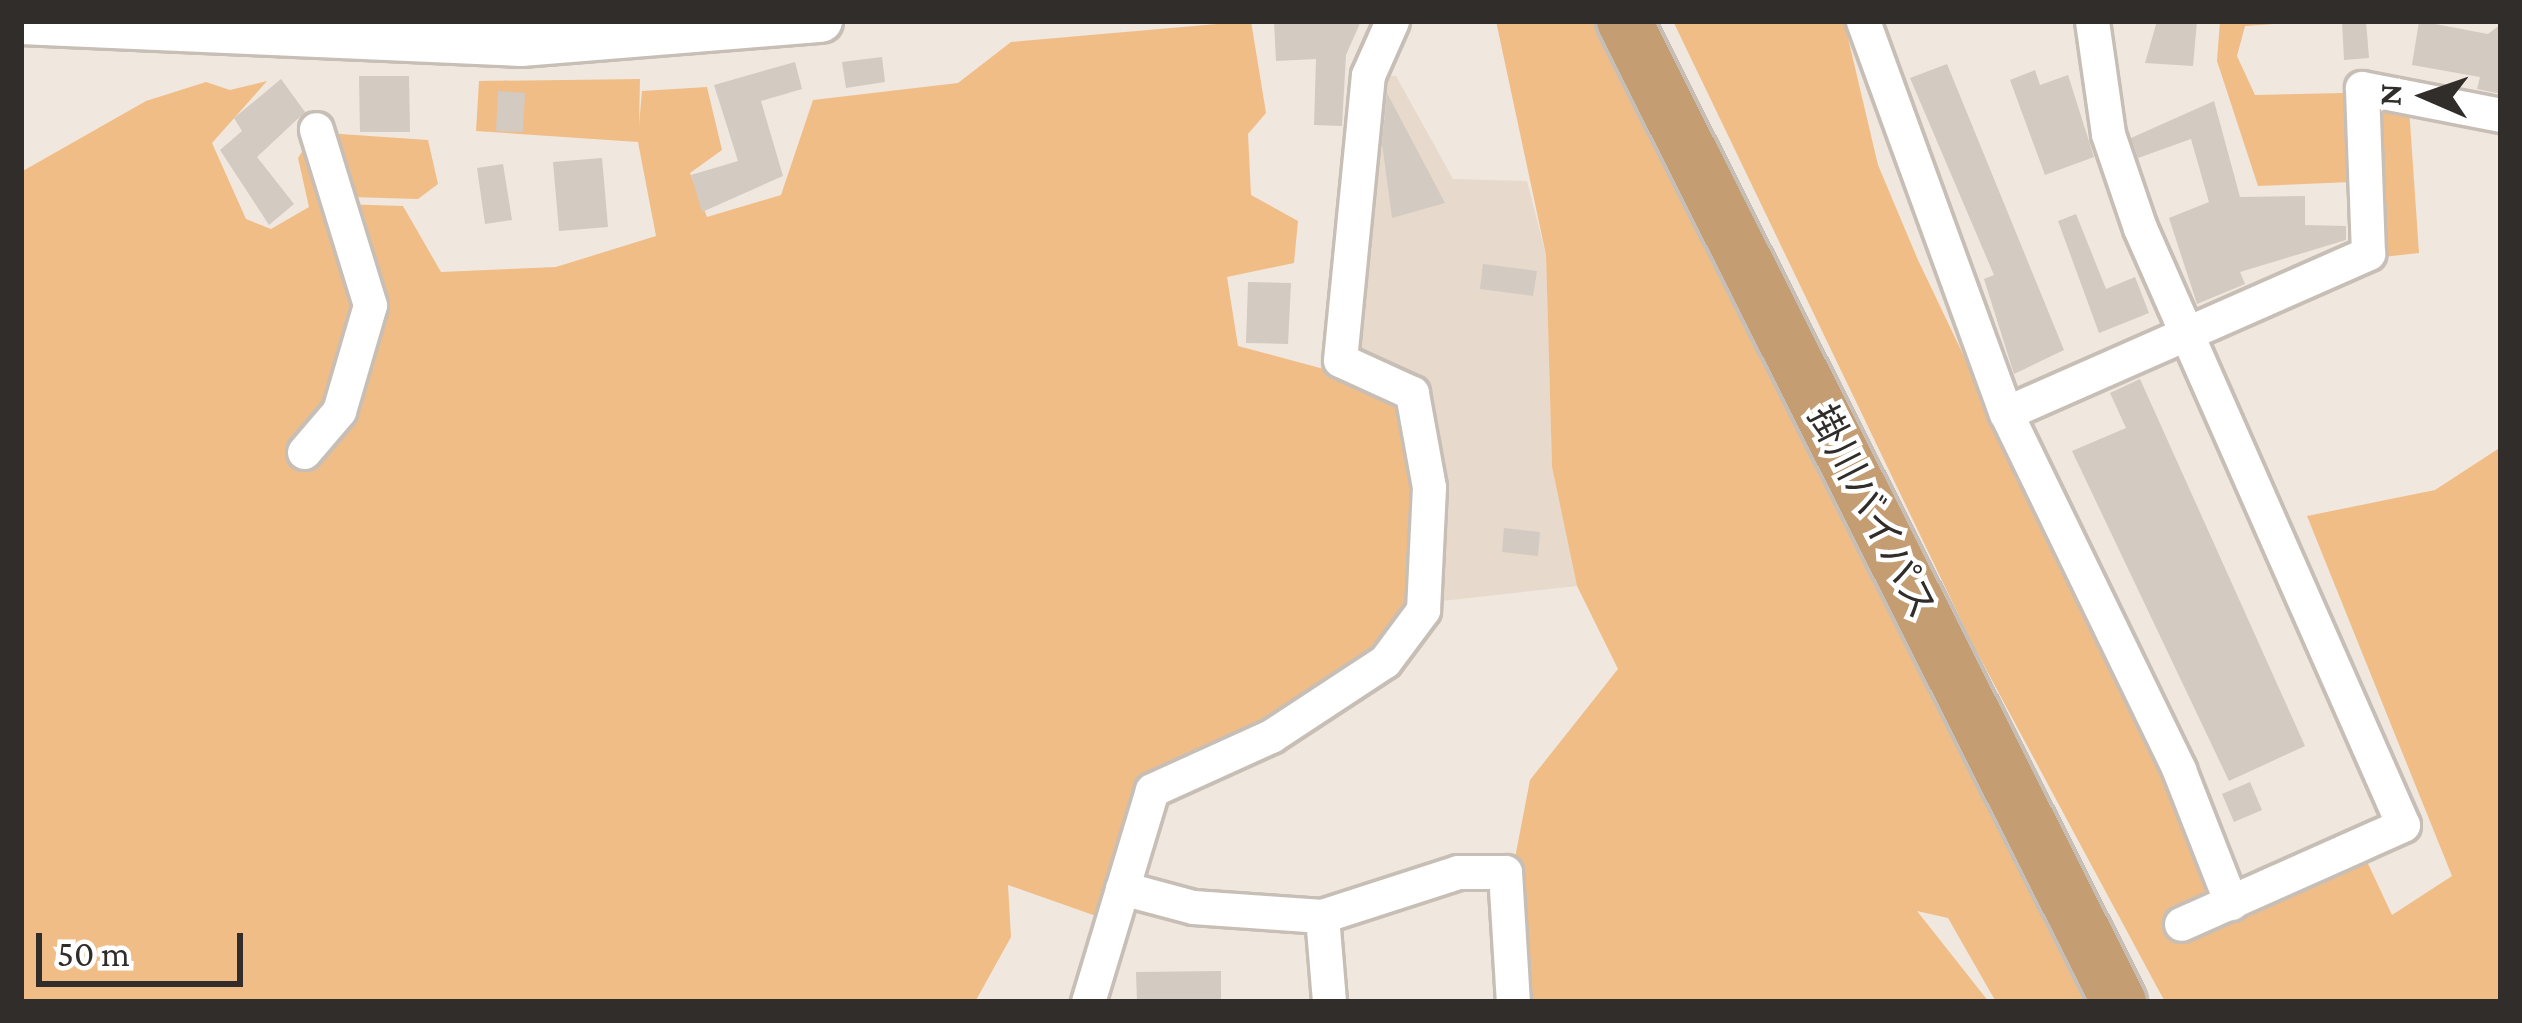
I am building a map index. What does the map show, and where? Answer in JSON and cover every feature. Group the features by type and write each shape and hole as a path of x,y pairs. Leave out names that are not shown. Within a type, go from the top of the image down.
{"highway":[{"name":"掛川バイパス","path":"1624,21 2119,1002"}],"street":[{"path":"38,22 518,33 820,21"},
{"path":"1088,1002 1152,790 1271,736 1385,661 1423,610 1429,487 1412,393 1340,360 1368,76 1392,21"},
{"path":"1863,21 2006,413 2231,903"},
{"path":"2092,21 2108,134 2403,825 2181,924"},
{"path":"2006,413 2368,253 2362,88 2501,115"},
{"path":"304,452 339,411 370,305 316,129"},
{"path":"1121,888 1192,907 1322,916 1458,872 1505,872 1513,1002"},
{"path":"1322,916 1328,1002"}],"shaded area":[{"path":"1251,21 1266,113 1248,134 1251,195 1298,221 1294,263 1227,277 1238,346 1335,372 1416,416 1426,546 1385,661 1181,775 1144,772 1113,922 1008,885 1011,937 975,1002 21,1002 21,172 146,101 206,82 230,90 267,81 212,143 246,219 271,229 309,207 298,158 316,130 341,204 403,206 441,272 556,267 656,236 638,142 476,131 479,81 640,79 639,125 642,91 707,87 722,150 690,173 707,217 781,195 813,100 958,83 1011,42"},
{"path":"1496,21 1600,21 2097,1002 1996,1002 1948,918 1917,911 1989,1002 1517,1002 1515,858 1530,780 1618,669 1577,586 1552,467 1546,255"},
{"path":"1673,21 1844,21 1878,165 1918,260 2232,918 2364,855 2392,915 2452,876 2307,516 2435,490 2501,447 2501,1002 2165,1002 1973,645"},
{"path":"2220,21 2319,21 2245,26 2237,56 2255,95 2344,93 2351,182 2258,186 2217,61"},
{"path":"1368,75 1396,76 1453,179 1527,181 1546,255 1552,467 1577,586 1423,603 1417,394 1340,360"},
{"path":"2409,108 2419,253 2374,258 2379,112"},
{"path":"326,133 428,140 438,184 418,199 350,197"}],"building":[{"path":"1274,21 1361,21 1346,55 1342,126 1314,125 1316,59 1276,61"},
{"path":"2157,21 2197,21 2193,66 2145,63"},
{"path":"2342,21 2366,21 2369,58 2344,60"},
{"path":"2419,21 2488,34 2501,24 2501,94 2477,89 2480,77 2412,65"},
{"path":"882,57 885,82 846,88 842,62"},
{"path":"795,62 802,89 761,101 783,176 702,212 691,175 738,161 714,85"},
{"path":"1947,64 2064,350 2014,374 1984,279 1994,275 1910,78"},
{"path":"2035,70 2040,85 2068,75 2094,157 2045,175 2010,80"},
{"path":"359,76 409,76 410,132 360,132"},
{"path":"281,79 305,112 257,157 294,204 269,225 220,150 242,131 234,118"},
{"path":"498,91 525,93 523,132 496,131"},
{"path":"1387,93 1445,203 1392,218 1382,143"},
{"path":"2214,101 2240,197 2305,196 2305,225 2346,226 2346,240 2240,272 2245,284 2197,304 2169,218 2209,202 2191,139 2138,158 2131,138"},
{"path":"602,158 608,227 559,231 553,162"},
{"path":"503,164 512,220 485,224 477,168"},
{"path":"2076,214 2106,289 2135,277 2149,313 2099,333 2058,221"},
{"path":"1483,264 1537,271 1533,296 1480,289"},
{"path":"1248,282 1291,283 1288,344 1246,343"},
{"path":"2140,379 2305,746 2229,781 2072,451 2126,428 2110,393"},
{"path":"1504,528 1540,532 1538,556 1502,552"},
{"path":"2250,782 2262,810 2234,822 2222,794"},
{"path":"1221,971 1221,1002 1137,1002 1136,972"}]}
